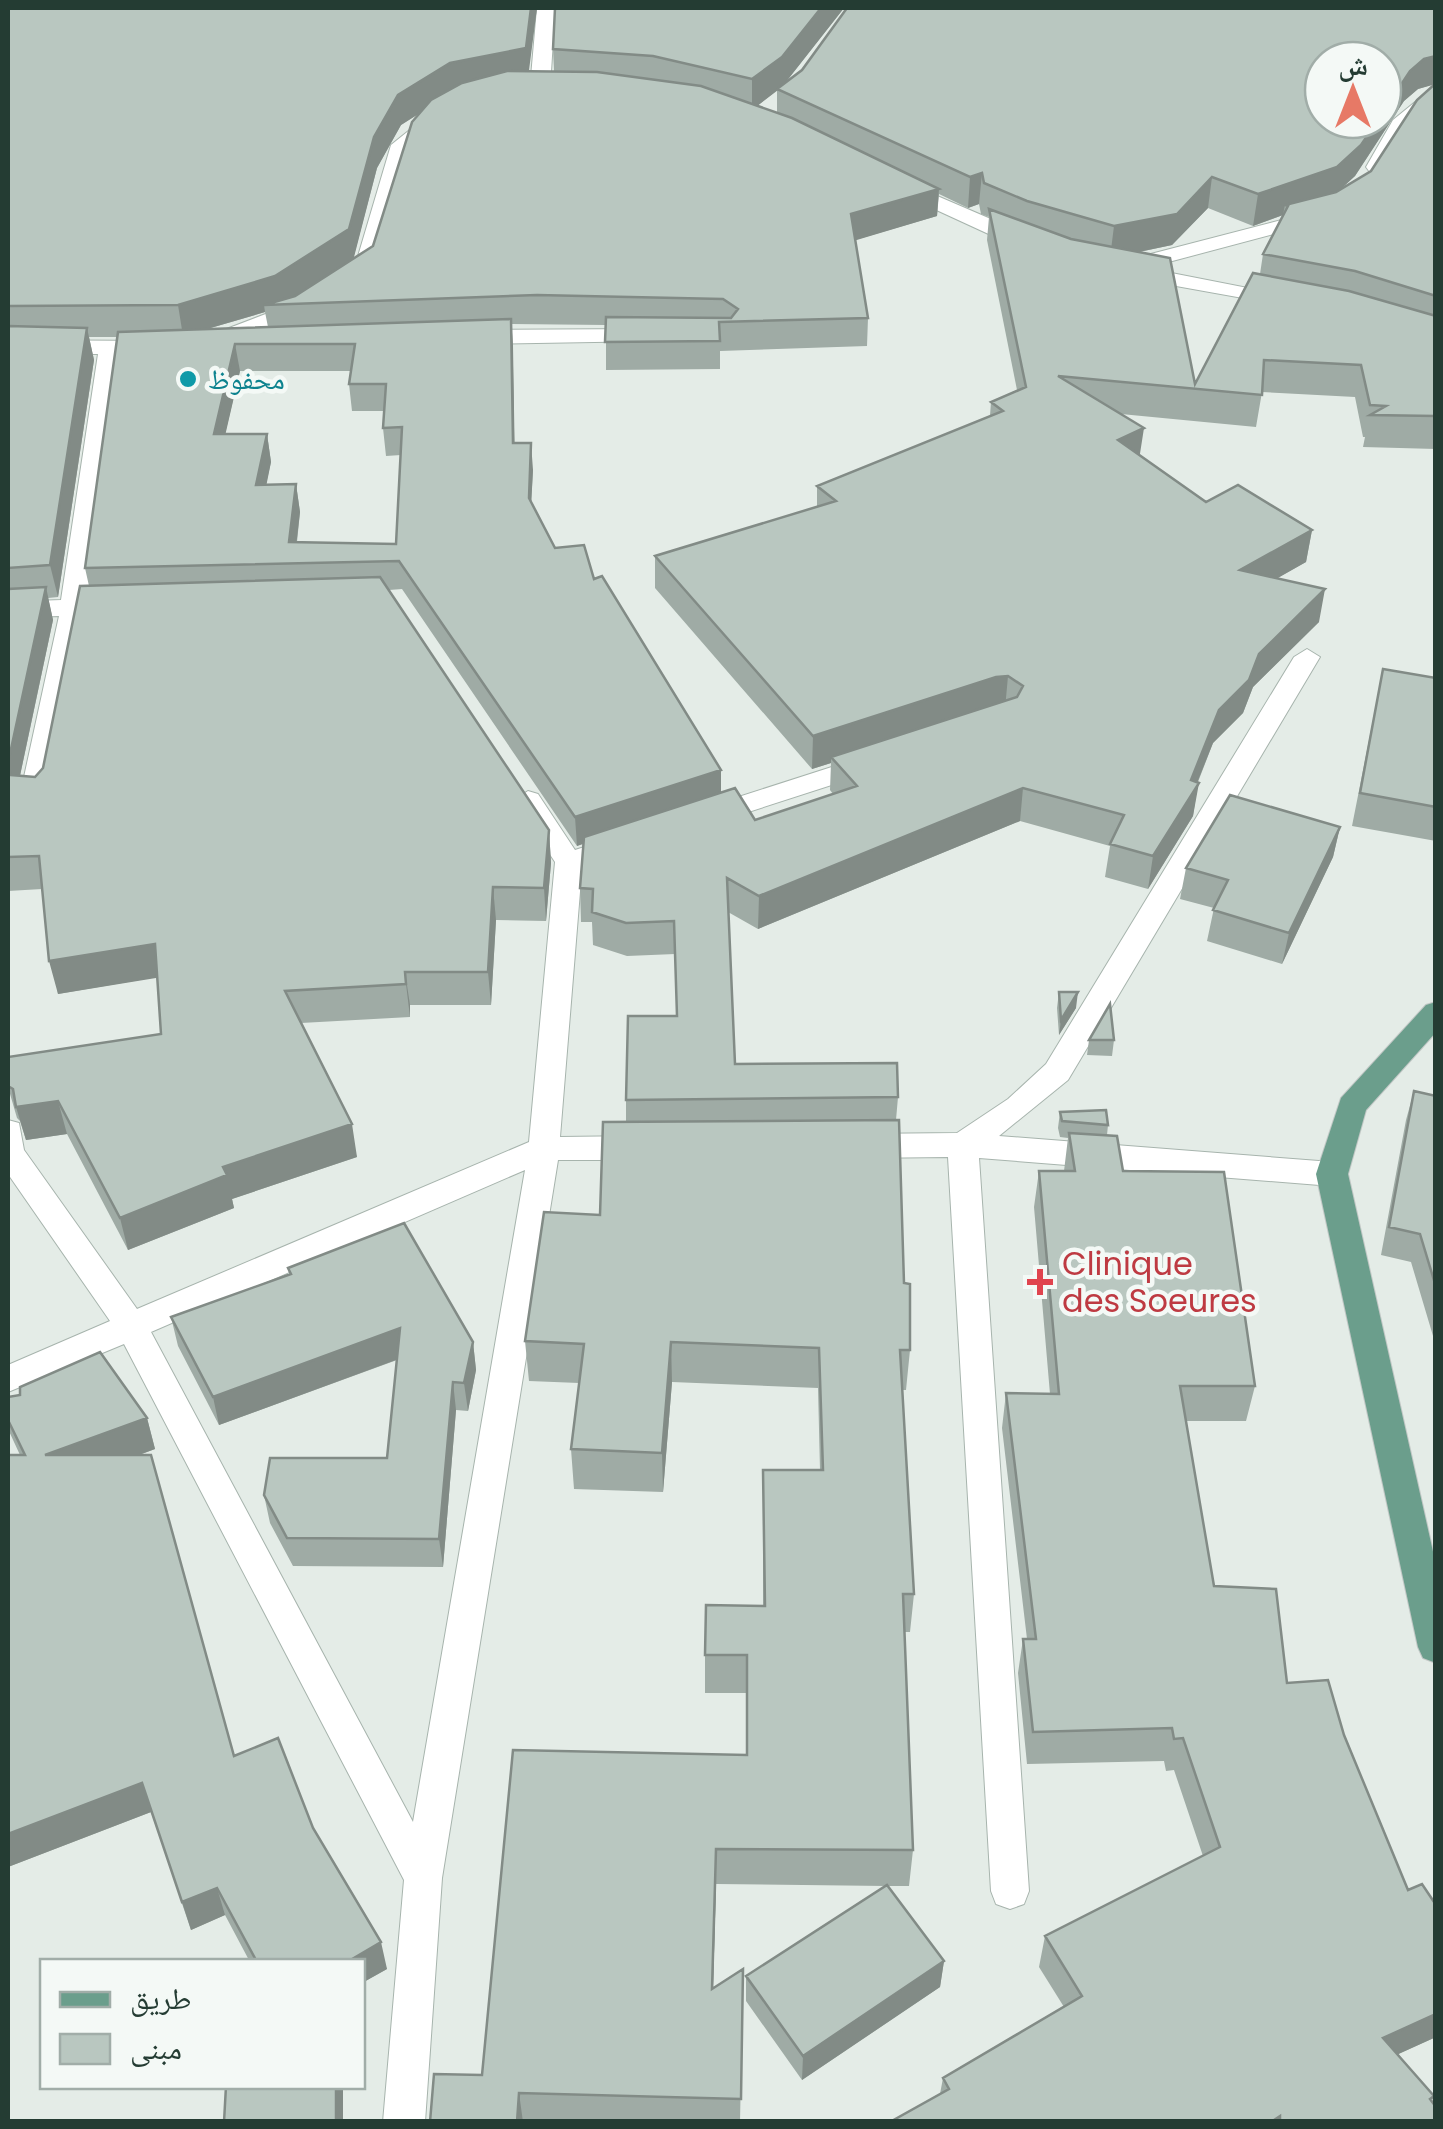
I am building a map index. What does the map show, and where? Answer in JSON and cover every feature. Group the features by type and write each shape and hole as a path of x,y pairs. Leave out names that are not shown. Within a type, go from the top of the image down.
{"main road":[{"path":"1436,1012 1352,1106 1332,1174 1436,1647"}],"street":[{"path":"541,88 546,8"},
{"path":"1365,183 1400,124 1436,91"},
{"path":"200,342 289,316 366,266 401,145 424,120 456,103"},
{"path":"886,179 1044,249"},
{"path":"1294,304 1095,264 1143,262 1322,215 1339,206"},
{"path":"460,337 668,336"},
{"path":"8,347 110,350 282,344"},
{"path":"33,800 73,607 110,350"},
{"path":"8,610 148,605"},
{"path":"964,1145 1018,1107 1056,1072 1306,657"},
{"path":"682,824 890,757"},
{"path":"404,2122 422,1878 544,1149 569,862 516,782"},
{"path":"569,862 644,837"},
{"path":"8,1131 9,1152 131,1326 422,1878"},
{"path":"964,1145 1010,1891"},
{"path":"824,1146 964,1145 1332,1174"},
{"path":"8,1379 544,1149 664,1148"}],"building":[{"path":"8,8 531,8 526,48 450,63 398,95 374,137 349,229 275,276 178,305 8,306"},
{"path":"555,8 821,8 782,57 752,79 653,56 553,49"},
{"path":"847,8 1436,8 1436,56 1424,59 1403,82 1403,40 1303,40 1303,140 1364,140 1337,167 1258,194 1212,177 1177,214 1114,226 1027,201 984,183 982,173 970,177 777,89 802,70"},
{"path":"507,71 597,72 701,86 792,118 939,189 851,214 868,318 719,322 720,341 605,342 606,317 731,318 738,309 723,299 537,295 264,305 295,296 373,246 412,122 431,100 462,83"},
{"path":"1436,83 1436,296 1355,271 1263,254 1288,206 1285,205 1336,192 1371,171 1391,140 1403,140 1403,122 1417,100"},
{"path":"989,209 1071,239 1170,258 1195,384 1253,273 1349,291 1436,316 1436,416 1370,415 1386,406 1370,405 1361,365 1264,360 1262,395 1058,376 1144,428 1118,440 1206,502 1238,485 1312,530 1240,570 1325,589 1259,654 1249,680 1219,710 1191,780 1199,783 1153,856 1110,844 1124,815 1023,788 759,896 727,878 735,1064 897,1063 898,1097 626,1100 628,1016 677,1016 674,921 626,923 592,912 593,889 580,888 584,837 735,788 755,820 857,786 831,757 1017,697 1023,686 1008,676 996,677 813,736 655,556 836,501 817,486 1003,411 991,402 1026,387"},
{"path":"511,319 513,443 531,443 529,498 555,548 584,545 594,579 602,576 721,770 575,817 399,561 85,568 118,332","holes":["235,344 355,344 349,384 386,384 383,428 402,427 396,544 289,542 296,484 256,485 267,434 214,434"]},
{"path":"8,326 87,328 50,565 8,568"},
{"path":"380,577 549,830 544,888 493,887 488,972 405,972 406,984 285,991 352,1124 223,1167 227,1175 120,1218 58,1101 16,1107 13,1089 8,1086 8,1057 161,1034 155,944 49,961 39,856 8,857 8,767 11,775 35,777 43,768 80,586"},
{"path":"46,587 8,763 8,589"},
{"path":"1383,669 1436,678 1436,807 1360,793"},
{"path":"1230,795 1340,827 1289,933 1213,910 1228,880 1186,868"},
{"path":"1059,992 1078,992 1061,1020"},
{"path":"1110,1004 1114,1040 1089,1040"},
{"path":"1414,1091 1436,1096 1436,1287 1420,1234 1389,1227"},
{"path":"1106,1110 1108,1125 1062,1121 1060,1112"},
{"path":"899,1120 904,1283 910,1284 910,1350 900,1350 914,1594 903,1594 913,1850 716,1849 712,1989 743,1969 741,2099 519,2093 517,2122 430,2122 434,2074 482,2075 513,1750 747,1755 747,1655 705,1655 706,1605 765,1606 763,1470 823,1470 819,1348 671,1342 662,1453 571,1449 584,1344 525,1341 544,1212 600,1215 603,1122"},
{"path":"1069,1133 1117,1136 1123,1171 1224,1172 1255,1386 1180,1386 1214,1586 1276,1589 1287,1683 1328,1680 1344,1735 1408,1890 1422,1884 1436,1905 1436,2014 1383,2038 1434,2096 1430,2099 1436,2107 1436,2122 1280,2122 1280,2116 1271,2122 890,2122 949,2089 943,2078 1082,1996 1045,1936 1220,1847 1183,1738 1174,1739 1172,1728 1033,1732 1023,1639 1036,1639 1006,1393 1059,1394 1039,1171 1075,1171"},
{"path":"404,1223 473,1342 464,1383 453,1382 439,1539 287,1538 264,1495 270,1458 387,1458 400,1328 213,1397 171,1317 291,1274 288,1268"},
{"path":"100,1352 147,1418 45,1455 151,1455 234,1756 278,1738 313,1828 381,1942 352,1959 255,1959 217,1888 182,1902 142,1783 8,1834 8,1455 25,1455 8,1420 8,1397 20,1395 20,1387"},
{"path":"887,1885 944,1961 803,2056 746,1976"},
{"path":"226,2089 336,2089 336,2122 224,2122"}],"place":[{"name":"محفوظ","path":"188,379"},
{"name":"Clinique des Soeures","path":"1040,1282"}]}
